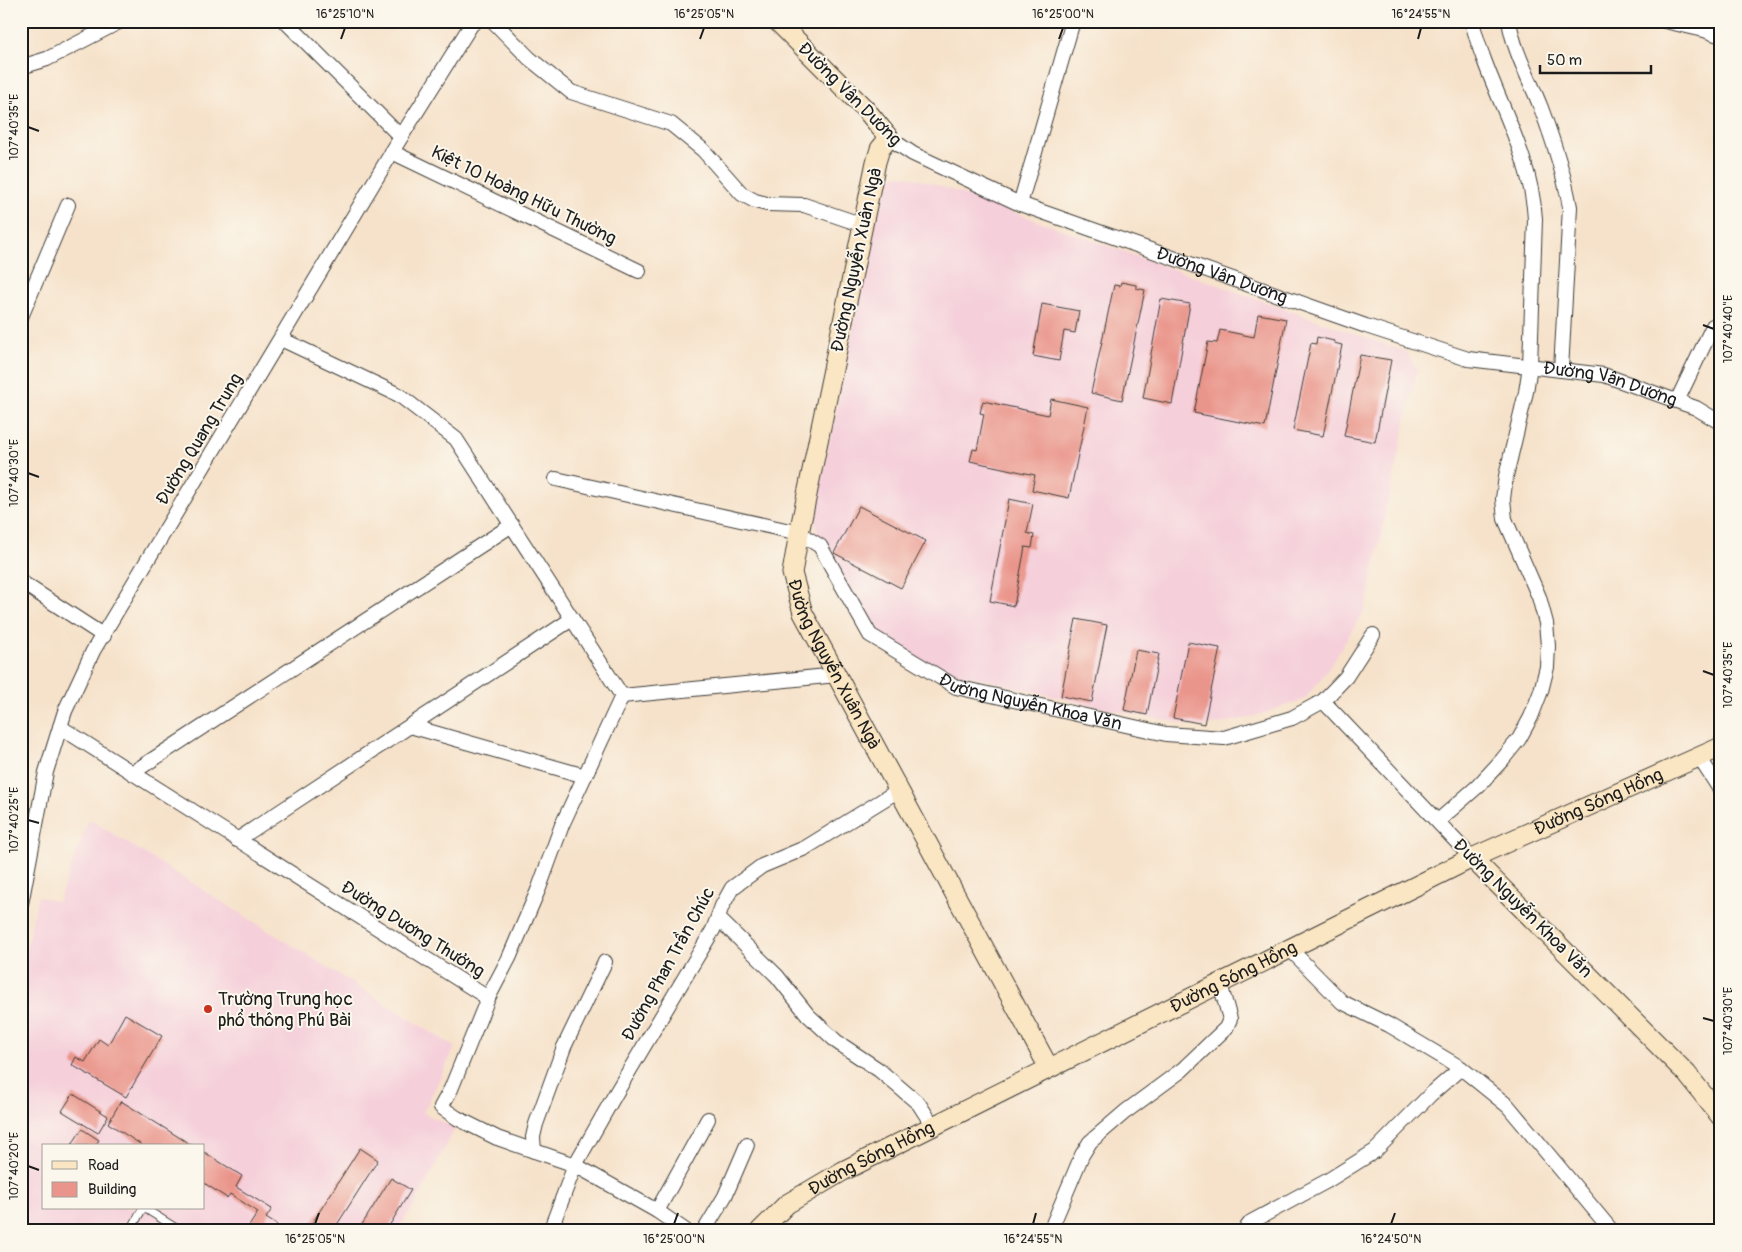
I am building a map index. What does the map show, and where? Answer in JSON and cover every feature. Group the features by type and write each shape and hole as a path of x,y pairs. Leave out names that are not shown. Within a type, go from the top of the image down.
{"street":[{"path":"21,67 47,59 121,21"},
{"path":"285,21 401,137"},
{"name":"Đường Quang Trung","path":"21,904 46,772 64,711 93,651 104,636 401,137 471,25 476,21"},
{"path":"493,21 529,58 571,92 671,124 703,150 742,194 755,201 767,204 804,205 863,225"},
{"name":"Đường Vân Dương","path":"776,21 867,111 889,138 921,159 1020,204 1366,326 1468,359 1604,375 1696,408 1721,423"},
{"path":"1020,204 1073,21"},
{"path":"1438,821 1478,786 1519,739 1541,691 1547,667 1548,646 1546,623 1539,597 1505,519 1503,499 1506,476 1526,392 1530,366 1535,219 1533,196 1524,163 1478,43 1472,21"},
{"path":"1509,21 1515,46 1541,108 1567,187 1570,207 1561,370"},
{"path":"1665,21 1721,36"},
{"name":"Đường Nguyễn Xuân Ngà","path":"889,138 880,149 876,162 792,573 803,613 1050,1068"},
{"name":"Kiệt 10 Hoàng Hữu Thường","path":"392,152 639,271"},
{"path":"21,317 68,205"},
{"path":"1677,401 1713,326 1721,326"},
{"path":"281,339 399,395 456,439 622,696"},
{"path":"556,479 799,532"},
{"path":"132,773 512,525"},
{"name":"Đường Nguyễn Khoa Văn","path":"799,532 820,546 870,634 956,687 1166,734 1224,738 1292,718 1324,701 1346,677 1373,635"},
{"path":"21,582 104,636"},
{"path":"237,840 572,619"},
{"path":"622,696 837,675"},
{"path":"488,998 509,958 539,888 562,825 622,696"},
{"name":"Đường Nguyễn Khoa Văn","path":"1324,701 1472,858 1687,1074 1721,1117"},
{"path":"410,726 585,776"},
{"name":"Đường Dương Thưởng","path":"60,727 488,998 451,1089 441,1108 497,1138 575,1165 657,1211 686,1231"},
{"name":"Đường Sóng Hồng","path":"760,1231 787,1204 843,1171 1472,858 1721,747"},
{"path":"1699,757 1721,791"},
{"name":"Đường Phan Trần Chúc","path":"550,1231 575,1165 713,930 722,906 732,888 762,866 805,848 899,790"},
{"path":"718,918 777,976 808,1015 838,1042 879,1070 919,1104 933,1126"},
{"path":"1290,949 1342,1002 1389,1025 1461,1068 1508,1106 1612,1231"},
{"path":"534,1151 536,1124 564,1047 605,962"},
{"path":"1050,1231 1082,1155 1090,1142 1125,1112 1182,1070 1226,1028 1230,1019 1220,984"},
{"path":"1244,1231 1251,1222 1327,1181 1376,1151 1430,1095 1461,1068"},
{"path":"657,1211 708,1119"},
{"path":"704,1231 725,1196 747,1145"}],"lane":[{"path":"130,1231 143,1210"},
{"path":"147,1210 181,1231"}],"shaded area":[{"path":"902,175 931,183 1406,352 1417,369 1365,609 1329,668 1305,699 1249,718 1201,727 1102,708 931,667 876,631 818,534 814,519 883,178"},
{"name":"Trường Trung học phổ thông Phú Bài","path":"89,819 455,1047 423,1113 455,1128 416,1202 397,1231 21,1231 21,971 38,896 58,902"}],"building":[{"path":"1121,282 1136,285 1136,288 1145,290 1122,400 1091,393 1114,285 1120,286"},
{"path":"1161,299 1190,304 1172,404 1143,398"},
{"path":"1042,304 1079,311 1075,333 1064,331 1059,361 1033,356"},
{"path":"1258,314 1286,319 1265,427 1194,413 1208,342 1217,343 1220,330 1254,337"},
{"path":"1317,337 1342,345 1323,436 1293,430 1311,343 1316,344"},
{"path":"1360,355 1391,360 1375,442 1344,436"},
{"path":"1051,399 1088,407 1069,498 1032,490 1035,475 970,461 973,449 977,450 984,414 980,413 983,401 1048,415"},
{"path":"1009,499 1033,504 1027,533 1034,535 1032,548 1025,547 1014,606 990,601"},
{"path":"859,506 926,541 901,588 834,553"},
{"path":"1076,619 1107,625 1092,702 1061,696"},
{"path":"1188,642 1220,648 1204,724 1173,718"},
{"path":"1136,650 1159,654 1147,715 1124,710"},
{"path":"125,1014 162,1036 126,1097 72,1065 76,1057 85,1062 99,1039 108,1045"},
{"path":"73,1094 108,1116 98,1133 62,1111"},
{"path":"121,1101 190,1144 140,1144 108,1123"},
{"path":"82,1129 99,1140 96,1144 72,1144"},
{"path":"360,1148 378,1160 333,1231 307,1231"},
{"path":"205,1153 242,1176 236,1187 272,1209 266,1218 277,1225 273,1231 246,1231 258,1212 230,1194 227,1198 205,1184"},
{"path":"391,1178 411,1190 386,1231 358,1231"}],"place":[{"name":"Trường Trung học phổ thông Phú Bài","path":"208,1009"}]}
